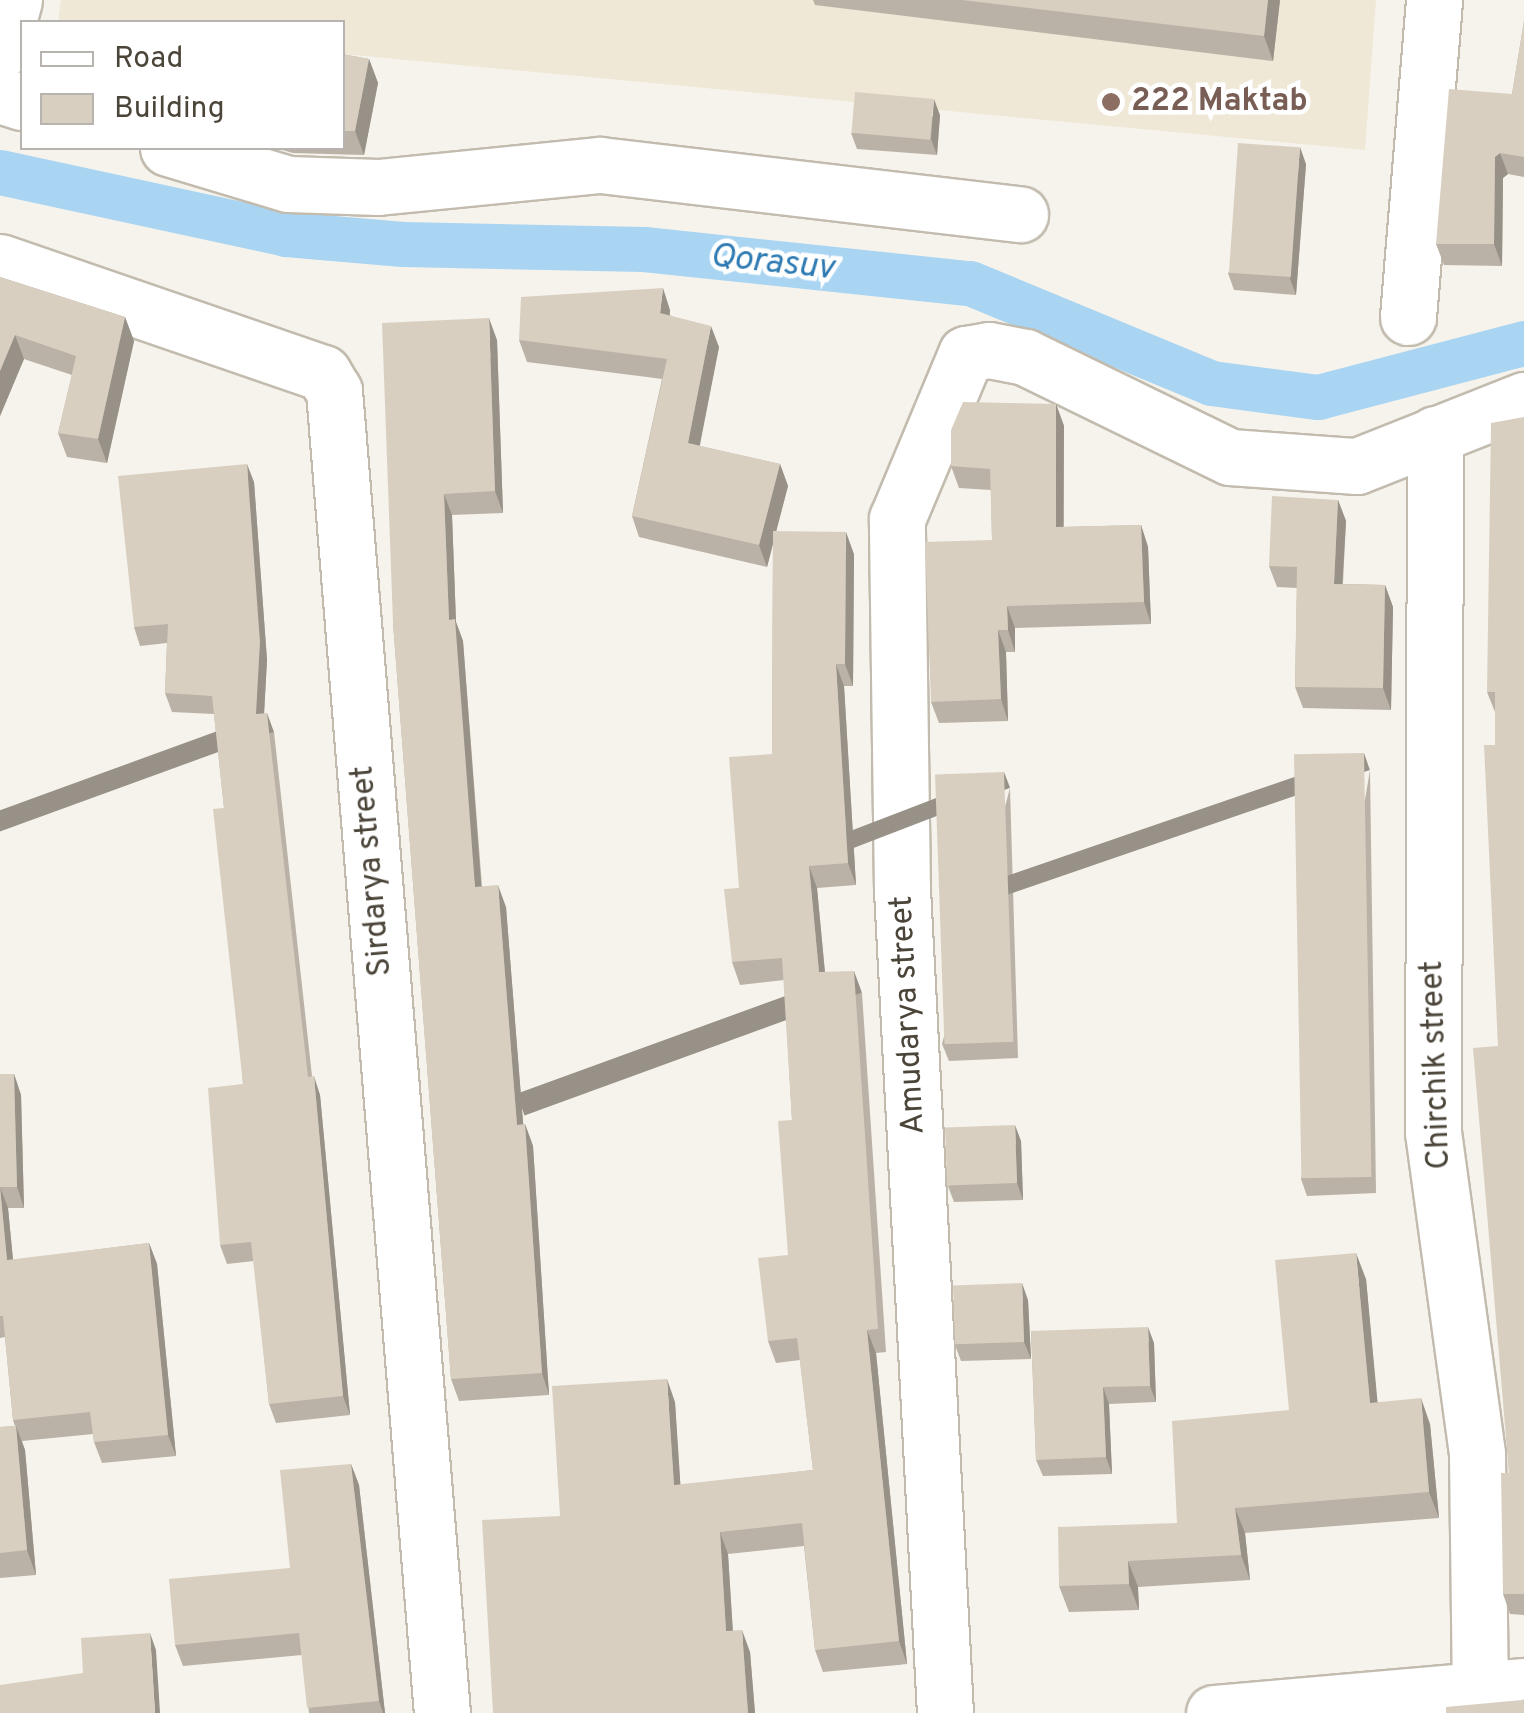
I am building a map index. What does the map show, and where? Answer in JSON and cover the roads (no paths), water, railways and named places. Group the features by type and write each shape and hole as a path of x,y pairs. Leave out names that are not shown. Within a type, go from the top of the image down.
{"street":[{"path":"1408,317 1434,0"},
{"path":"175,150 288,184 378,187 600,165 1020,214"},
{"name":"Sirdarya street","path":"0,262 323,373 334,391 442,1713"},
{"name":"Amudarya street","path":"944,1713 902,889 897,519 966,354 990,350 1025,357 1230,457 1356,466 1435,434"},
{"path":"1435,434 1524,400"},
{"name":"Chirchik street","path":"1435,434 1432,1132 1477,1454 1502,1690"},
{"path":"1214,1713 1426,1706 1502,1690"}],"waterway":[{"name":"Qorasuv","path":"0,172 286,234 403,244 644,249 970,283 1211,383 1318,397 1524,343"}],"place":[{"name":"222 Maktab","path":"1111,102"}]}
